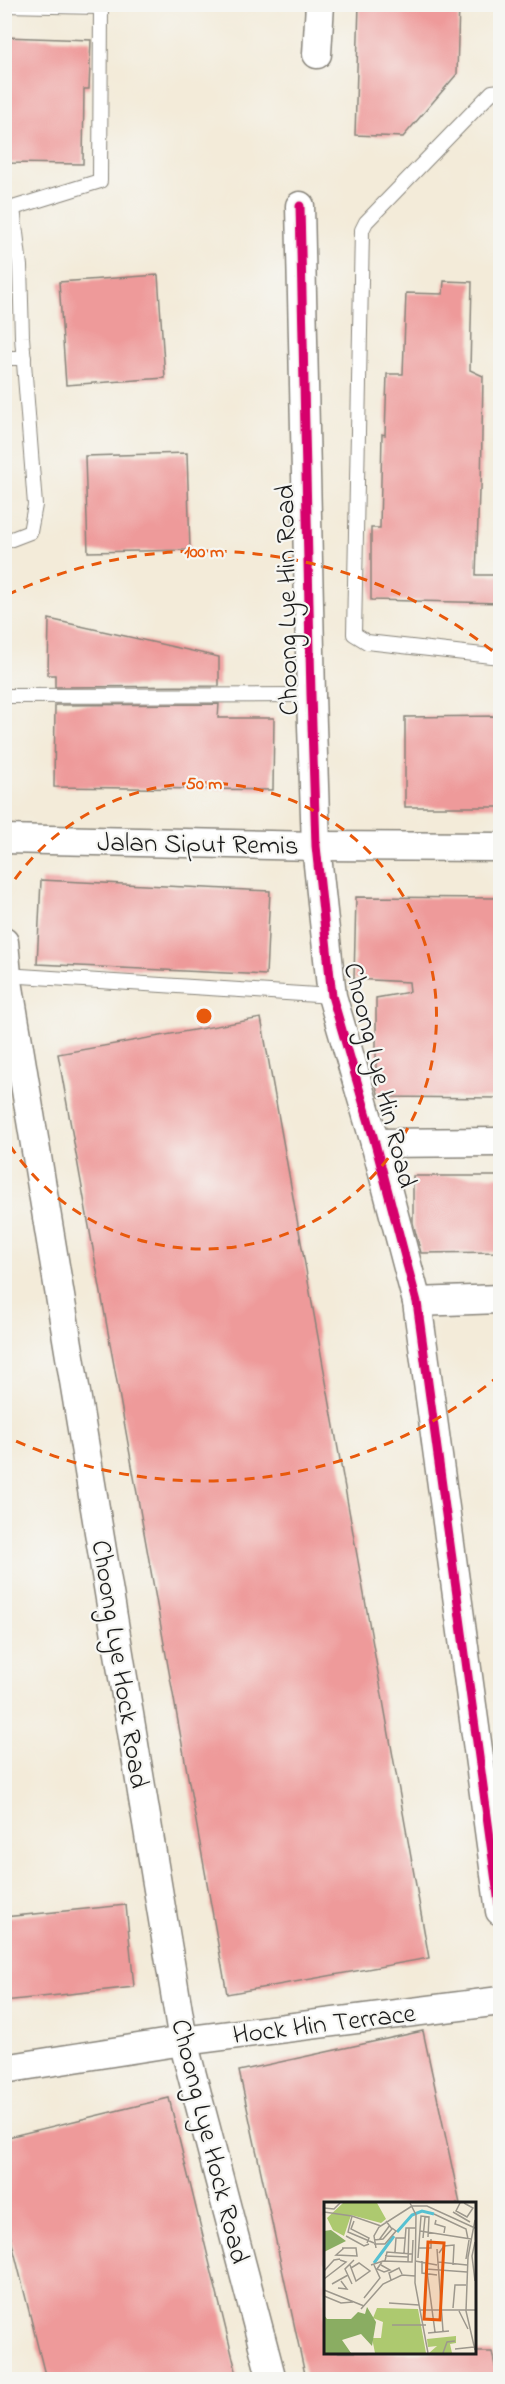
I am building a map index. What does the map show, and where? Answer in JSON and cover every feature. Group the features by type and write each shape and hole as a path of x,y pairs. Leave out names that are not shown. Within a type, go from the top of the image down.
{"street":[{"path":"317,54 320,4"},
{"name":"Choong Lye Hin Road","path":"300,206 310,695 316,846 332,996 375,1143 417,1302 501,1911"},
{"name":"Jalan Siput Remis","path":"4,839 316,846 501,847"},
{"name":"Choong Lye Hock Road","path":"4,942 6,975 183,2041 272,2379"},
{"path":"375,1143 501,1142"},
{"path":"417,1302 501,1299"},
{"name":"Hock Hin Terrace","path":"4,2069 183,2041 501,2001"}],"lane":[{"path":"4,4 101,5 100,181 9,208 20,266 35,505 30,532 4,542"},
{"path":"501,91 492,92 366,222 362,230 354,634 367,642 501,657"},
{"path":"4,358 24,358"},
{"path":"4,696 310,695"},
{"path":"6,975 332,996"}],"building":[{"path":"359,4 459,4 457,74 403,137 355,135"},
{"path":"4,37 91,40 89,89 84,89 83,164 4,163"},
{"path":"158,275 165,378 66,385 59,282"},
{"path":"444,281 472,282 470,370 483,376 481,490 479,491 476,575 501,575 501,603 371,600 371,528 380,528 382,434 385,435 387,374 403,374 406,293 443,294"},
{"path":"187,453 190,550 88,552 85,456"},
{"path":"49,619 219,657 219,686 55,687 55,675 48,675"},
{"path":"219,704 218,718 274,718 273,790 54,787 55,705"},
{"path":"501,716 501,807 405,807 405,717"},
{"path":"41,880 270,891 266,975 37,964"},
{"path":"356,897 501,898 501,1098 379,1097 376,1086 376,998 410,992 409,982 354,979"},
{"path":"261,1018 429,1958 227,1994 58,1054"},
{"path":"413,1176 501,1176 501,1252 421,1253 413,1223"},
{"path":"126,1905 134,1987 4,2001 4,1917"},
{"path":"423,2031 460,2202 324,2202 324,2354 492,2352 498,2379 306,2379 239,2071"},
{"path":"169,2098 238,2379 46,2379 4,2211 4,2138"}],"cycle path":[{"path":"300,206 316,846 332,996 375,1143 417,1302 500,1911"}]}
